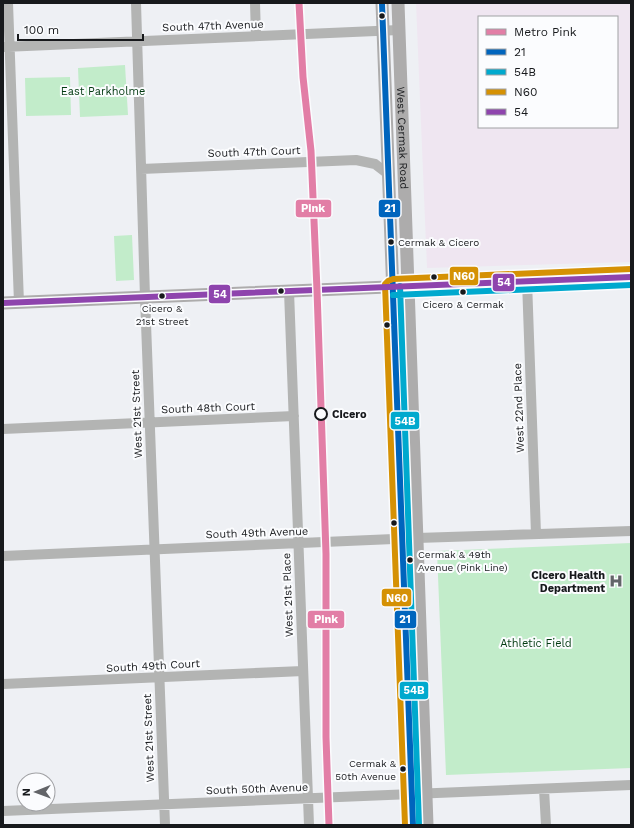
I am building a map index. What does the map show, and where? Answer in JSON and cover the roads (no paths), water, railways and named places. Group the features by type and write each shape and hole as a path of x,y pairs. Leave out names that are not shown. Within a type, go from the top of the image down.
{"main road":[{"name":"West Cermak Road","path":"382,3 413,825"},
{"name":"West Cermak Road","path":"398,3 427,825"},
{"path":"3,303 631,277"}],"street":[{"path":"8,3 6,47 19,303"},
{"name":"West 21st Street","path":"136,3 145,297 165,825"},
{"path":"255,3 256,36"},
{"name":"South 47th Avenue","path":"6,47 399,30"},
{"name":"South 47th Court","path":"141,169 356,160 375,164 388,174"},
{"name":"West 22nd Place","path":"527,281 536,534"},
{"name":"West 21st Place","path":"289,291 309,825"},
{"name":"South 48th Court","path":"3,429 294,416"},
{"name":"South 49th Avenue","path":"3,556 417,538 631,531"},
{"name":"South 49th Court","path":"3,684 303,671"},
{"name":"South 50th Avenue","path":"3,811 631,785"},
{"path":"544,789 546,825"}],"metro line":[{"name":"Pink","path":"299,3 303,77 311,151 317,290 326,554 326,737 329,825"}],"place":[{"name":"Cermak & Cicero","path":"391,242"},
{"name":"Cicero & Cermak","path":"463,292"},
{"name":"Cicero & 21st Street","path":"162,296"},
{"name":"Cicero","path":"321,414"},
{"name":"Cermak & 49th Avenue (Pink Line)","path":"410,560"},
{"name":"Cicero Health Department","path":"616,581"},
{"name":"Cermak & 50th Avenue","path":"403,769"}],"park label":[{"name":"East Parkholme","path":"103,91"},
{"name":"Athletic Field","path":"536,643"}]}
